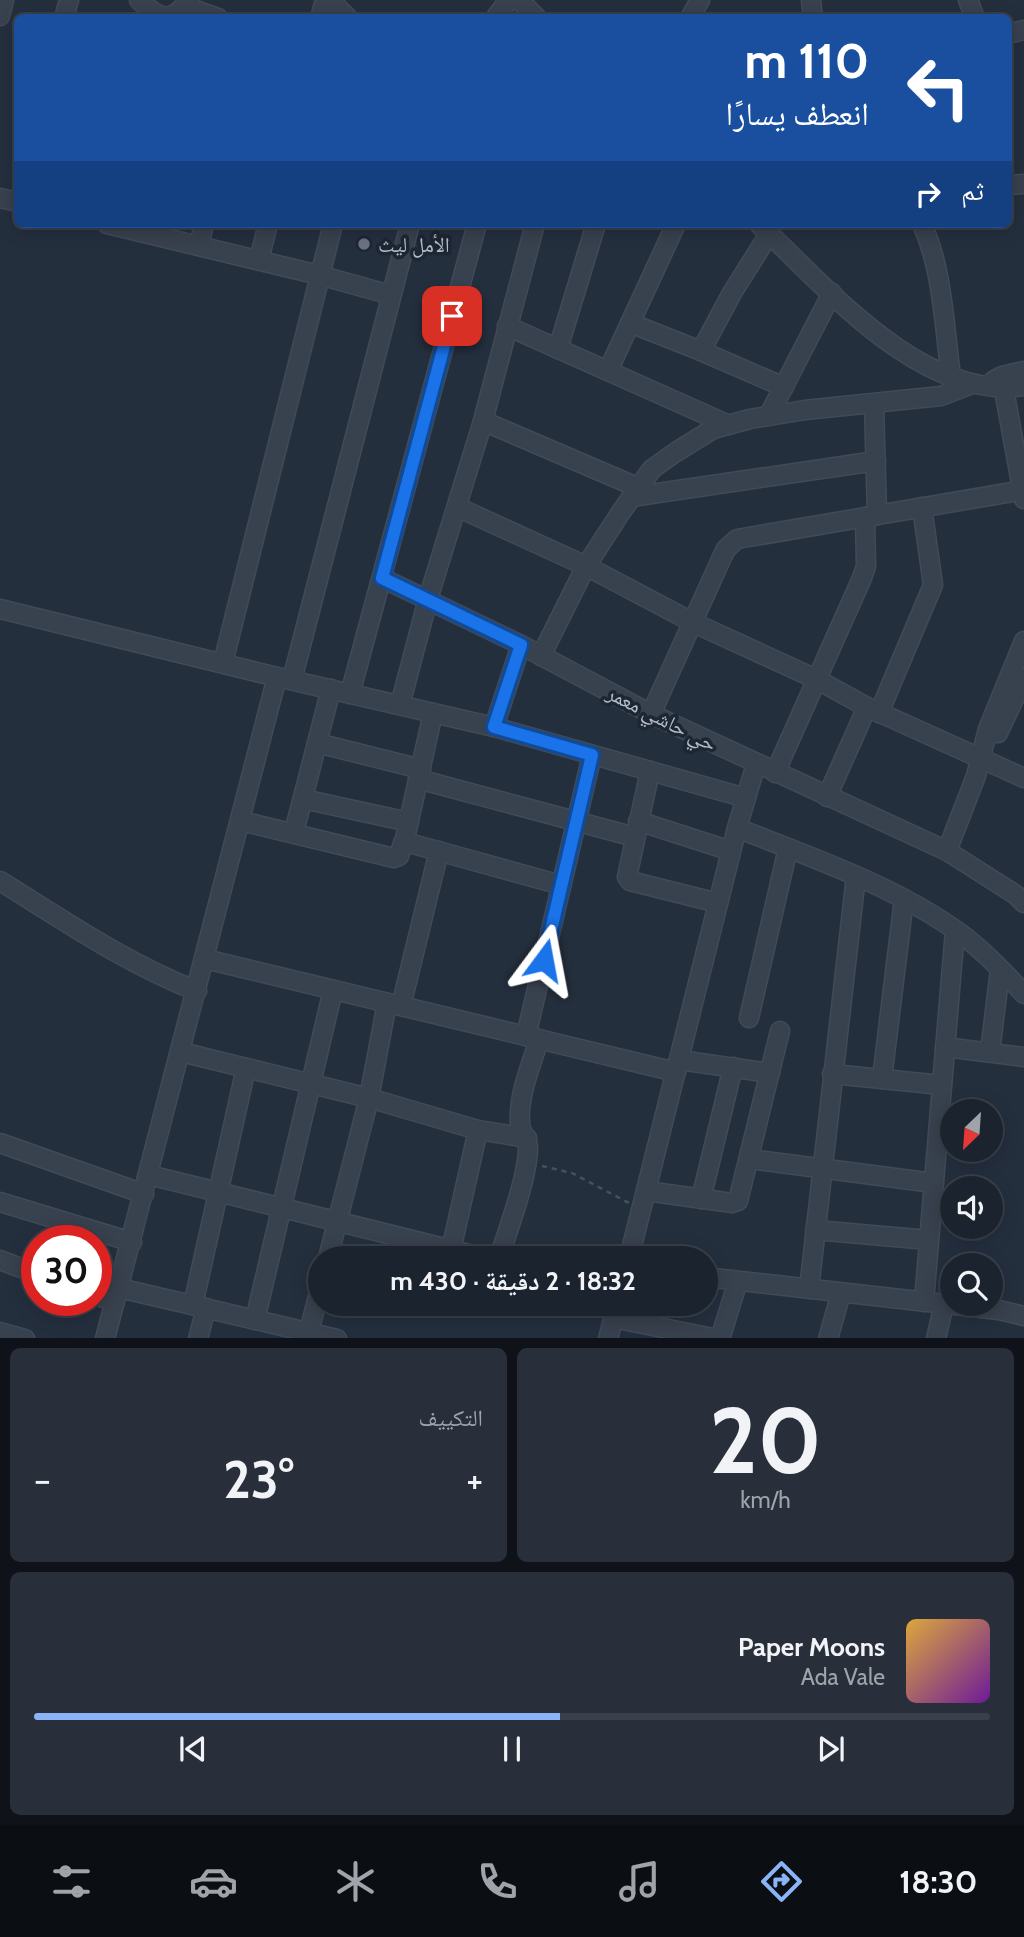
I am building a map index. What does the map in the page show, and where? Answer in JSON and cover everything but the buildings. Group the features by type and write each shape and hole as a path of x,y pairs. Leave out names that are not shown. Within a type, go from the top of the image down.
{"street":[{"path":"0,16 4,0"},
{"path":"139,0 156,14"},
{"path":"327,0 343,14"},
{"path":"498,14 509,0"},
{"path":"519,0 532,14"},
{"path":"187,3 210,14"},
{"path":"143,228 199,246 391,295"},
{"path":"199,246 203,228"},
{"path":"259,260 267,228"},
{"path":"223,663 332,228"},
{"path":"105,1338 241,821 285,679 409,228"},
{"path":"350,694 476,228"},
{"path":"400,705 428,599 483,421 534,228"},
{"path":"558,349 595,228"},
{"path":"608,372 674,228"},
{"path":"924,228 936,267 951,376"},
{"path":"701,351 764,229 881,338 906,355 951,376 1009,384"},
{"path":"769,415 832,293"},
{"path":"631,323 784,387"},
{"path":"506,326 729,425"},
{"path":"541,656 586,566 634,492 652,469 713,429 769,415 941,396 1009,384"},
{"path":"652,715 723,555 737,539 922,507 1023,493 1009,384"},
{"path":"775,773 866,566 876,461 874,404"},
{"path":"483,421 634,492 876,461"},
{"path":"457,507 586,566 694,623 816,679 980,763 1024,778"},
{"path":"827,797 873,710 933,585 922,507"},
{"name":"حي حاشي معمر","path":"382,578 521,645 652,715 947,850 1024,903"},
{"path":"0,609 494,727 746,798"},
{"path":"980,763 988,729 1024,641"},
{"path":"494,727 521,645"},
{"path":"947,850 980,763 1024,678"},
{"path":"294,832 331,689"},
{"path":"241,821 394,858 399,856 433,713"},
{"path":"317,743 576,823 637,829 732,851"},
{"path":"502,1246 528,1149 527,1138 520,1126 532,1038 561,885 592,755"},
{"path":"632,1246 737,828 756,764"},
{"path":"650,771 626,873 629,881 718,903"},
{"path":"303,799 409,822"},
{"path":"737,828 856,876 904,899 955,930 1024,994"},
{"path":"404,842 561,885"},
{"path":"749,1017 788,848"},
{"path":"331,1246 394,1004 439,851"},
{"path":"809,1289 856,876"},
{"path":"0,881 81,931 173,981 197,991"},
{"path":"882,1079 904,899"},
{"path":"923,1302 955,930"},
{"path":"205,959 532,1038 677,1066 733,1067 770,1073"},
{"path":"990,1052 1000,970"},
{"path":"255,1320 333,990"},
{"path":"643,1200 701,1199 738,1202 780,1031"},
{"path":"945,1047 1024,1057"},
{"path":"181,1052 369,1098 478,1130 527,1138"},
{"path":"701,1199 733,1067"},
{"path":"198,1338 199,1307 217,1192 246,1068"},
{"path":"832,1074 942,1085"},
{"path":"453,1246 478,1130"},
{"path":"0,1143 144,1194"},
{"path":"749,1159 934,1183"},
{"path":"149,1175 436,1246"},
{"path":"0,1202 132,1242"},
{"path":"815,1230 929,1240"},
{"path":"0,1260 21,1267"},
{"path":"718,1279 940,1304"},
{"path":"719,1338 738,1281"},
{"path":"828,1338 841,1293"},
{"path":"112,1295 199,1307 255,1320 272,1331 309,1332 333,1338"},
{"path":"1003,1311 1024,1316"},
{"path":"309,1332 313,1316"},
{"path":"608,1338 614,1316"},
{"path":"634,1316 715,1338"},
{"path":"936,1338 941,1316"}],"path":[{"path":"526,1162 572,1173 643,1200"}],"place":[{"name":"الأمل ليث","path":"364,244"}],"route":[{"path":"452,316 382,578 521,645 494,727 592,755 544,960"}]}
